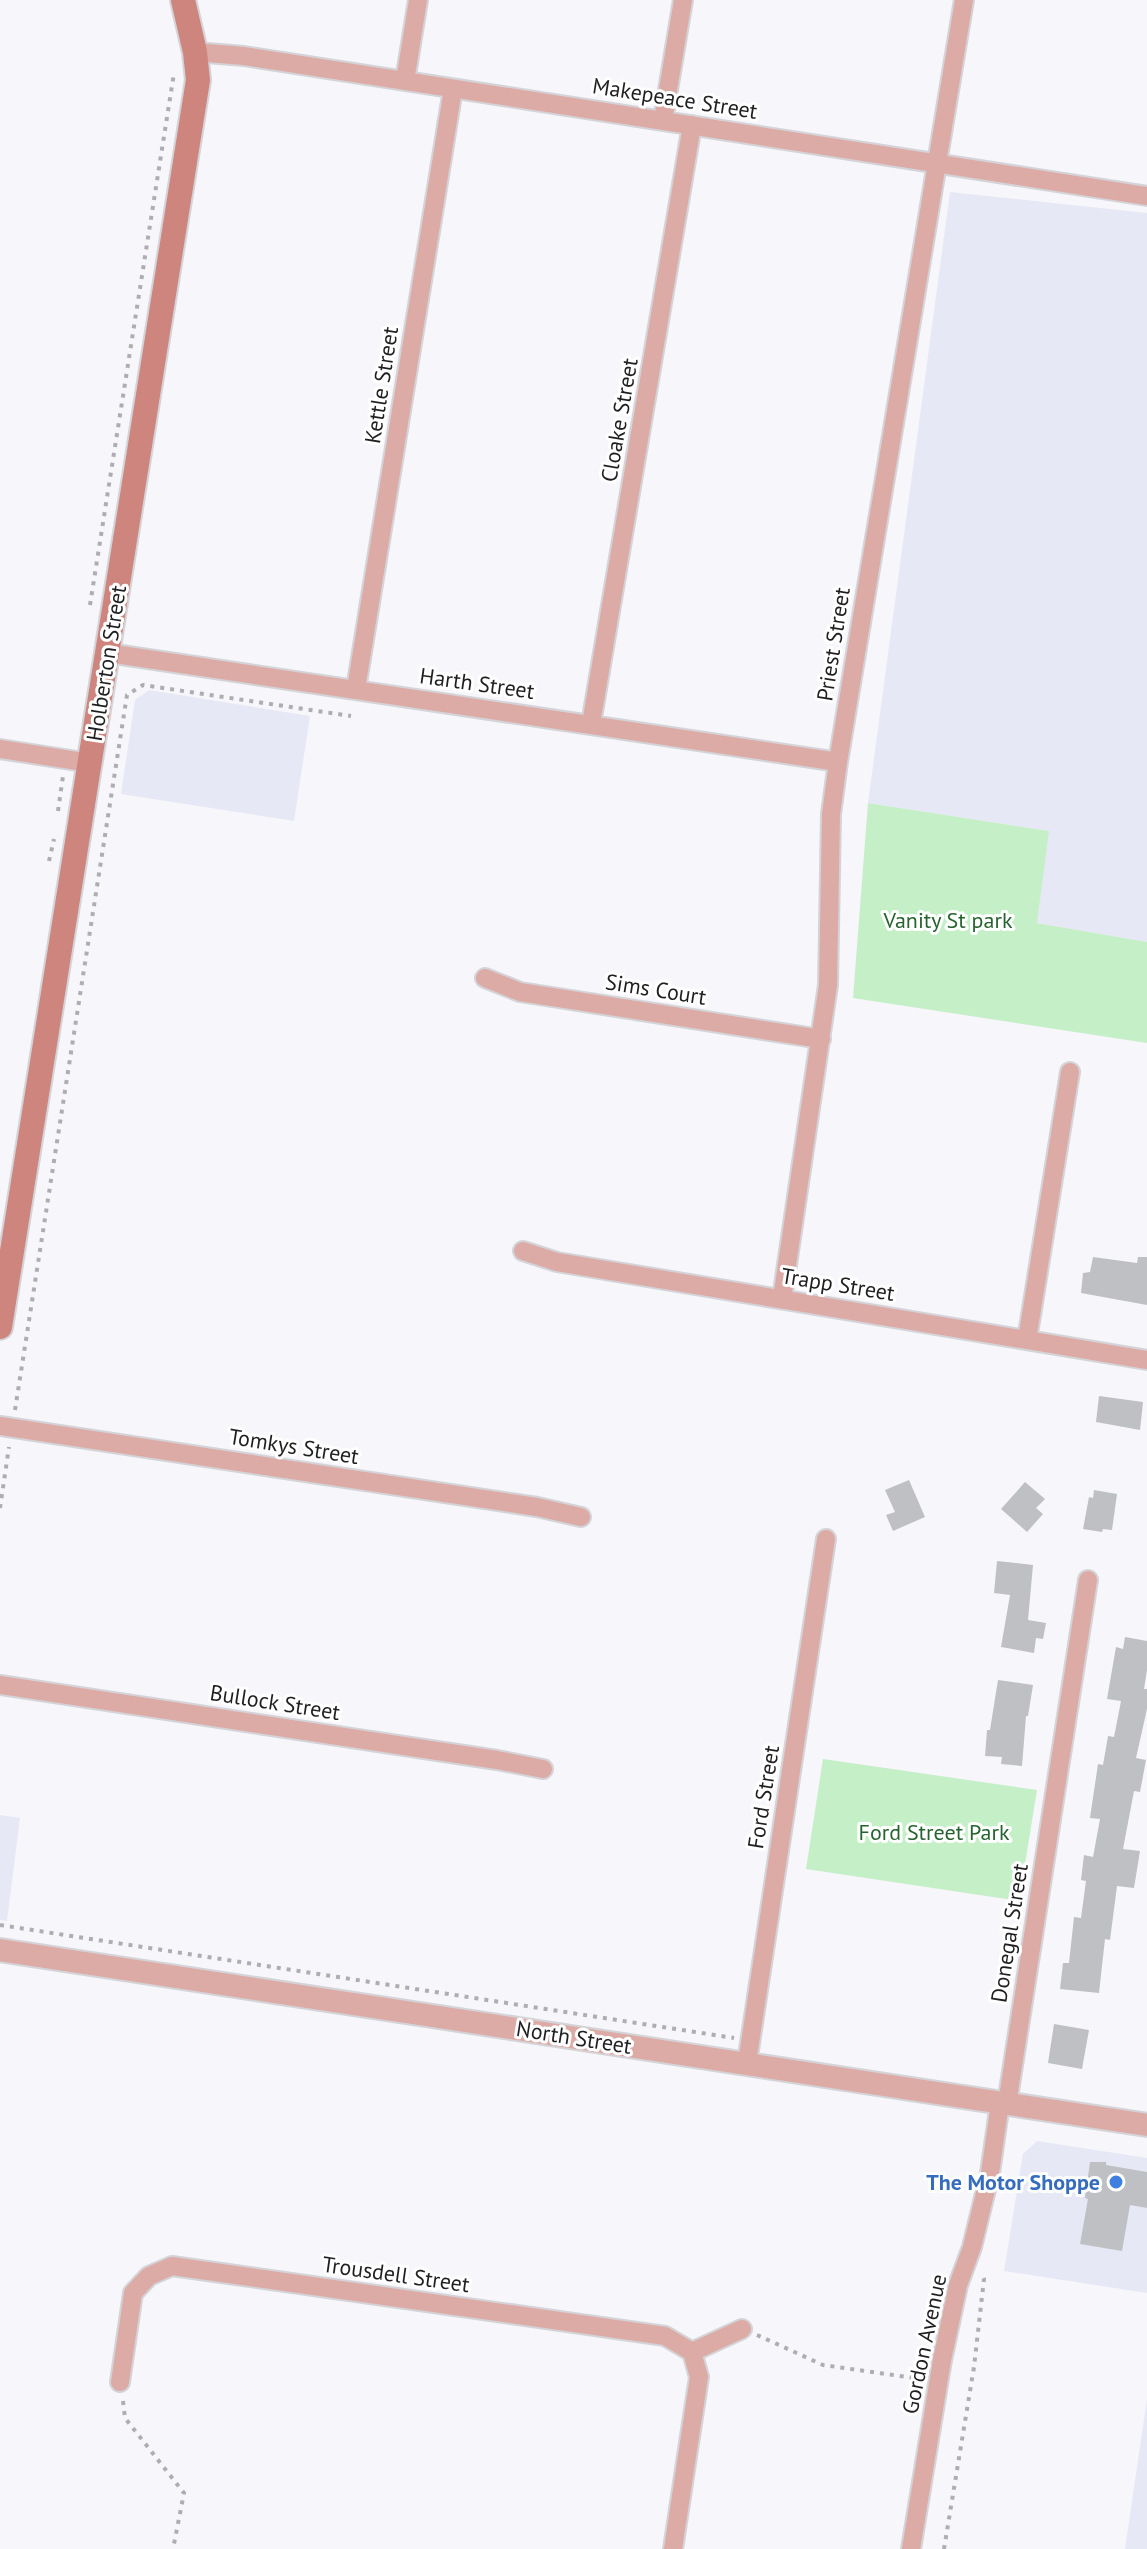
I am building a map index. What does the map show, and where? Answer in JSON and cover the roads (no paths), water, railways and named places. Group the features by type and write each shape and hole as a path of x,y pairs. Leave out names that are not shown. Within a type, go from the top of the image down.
{"main road":[{"name":"Holberton Street","path":"0,1327 7,1237 90,763 198,80 183,0"}],"street":[{"path":"405,81 418,0"},
{"path":"663,120 683,0"},
{"name":"Priest Street","path":"782,1299 828,985 831,814 838,762 964,0"},
{"name":"Makepeace Street","path":"195,52 244,56 1147,196"},
{"name":"Kettle Street","path":"356,689 453,89"},
{"name":"Cloake Street","path":"591,724 692,125"},
{"name":"Harth Street","path":"108,653 838,762"},
{"path":"0,749 90,763"},
{"name":"Sims Court","path":"485,978 520,992 821,1039"},
{"path":"1027,1340 1070,1072"},
{"name":"Trapp Street","path":"523,1251 557,1262 1147,1360"},
{"name":"Tomkys Street","path":"6,1427 537,1507 581,1517"},
{"name":"Ford Street","path":"747,2063 826,1539"},
{"name":"Donegal Street","path":"1003,2103 1088,1580"},
{"name":"Bullock Street","path":"0,1685 543,1769"},
{"name":"North Street","path":"0,1950 1147,2125"},
{"name":"Gordon Avenue","path":"911,2549 945,2345 958,2285 972,2247 990,2173 1003,2103"},
{"name":"Trousdell Street","path":"120,2382 133,2293 149,2276 172,2266 665,2336 692,2352"},
{"path":"673,2549 699,2377 692,2352 742,2329"}],"place":[{"name":"The Motor Shoppe","path":"1116,2182"}],"park label":[{"name":"Vanity St park","path":"948,920"},
{"name":"Ford Street Park","path":"934,1832"}]}
